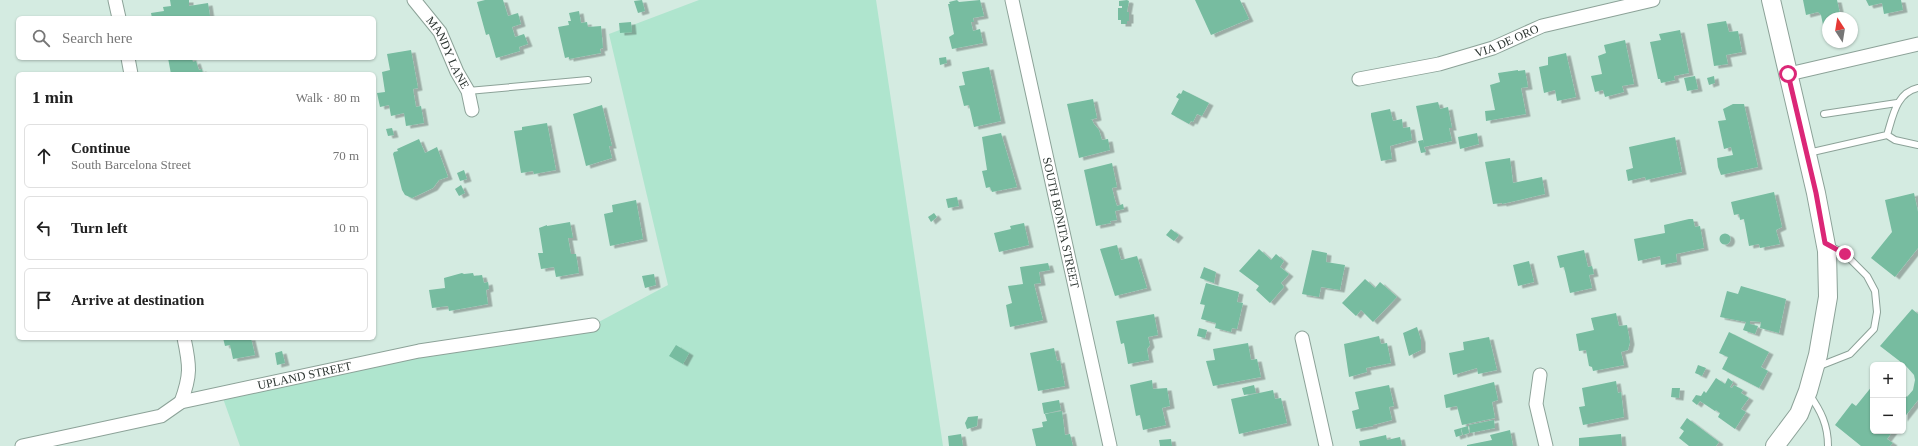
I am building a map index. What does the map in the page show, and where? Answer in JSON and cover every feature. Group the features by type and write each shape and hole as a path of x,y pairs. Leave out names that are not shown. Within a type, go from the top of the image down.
{"main road":[{"path":"1771,0 1807,154 1825,243 1828,297 1808,391 1799,414 1775,446"}],"street":[{"path":"115,0 119,16"},
{"name":"MANDY LANE","path":"414,0 440,32 457,72 468,91 472,110"},
{"name":"SOUTH BONITA STREET","path":"1012,0 1110,446"},
{"name":"VIA DE ORO","path":"1359,79 1439,64 1493,48 1542,26 1653,0"},
{"path":"1788,74 1918,44"},
{"path":"128,60 131,72"},
{"name":"UPLAND STREET","path":"22,446 161,416 181,402 419,351 593,325"},
{"path":"1302,338 1326,446"},
{"path":"181,402 189,381 188,359 184,340"},
{"path":"1540,375 1536,404 1546,446"}],"lane":[{"path":"468,91 588,80"},
{"path":"1887,135 1897,104 1910,90 1918,88"},
{"path":"1824,114 1897,104"},
{"path":"1807,154 1887,135 1895,140 1918,145"},
{"path":"1814,368 1850,354 1874,329 1877,312 1875,291 1867,276 1845,254 1825,243"},
{"path":"1808,391 1823,414 1828,434 1828,446"}],"green space":[{"path":"699,0 876,0 943,446 240,446 220,390 593,325 668,285 609,34"}],"building":[{"path":"170,0 189,0 189,6 208,3 210,16 152,16 151,13 164,11 163,7 171,6"},
{"path":"485,0 503,0 508,16 518,13 521,24 512,27 515,37 524,34 528,44 519,47 520,51 496,58 489,34 486,35 477,2"},
{"path":"642,0 645,11 638,13 634,1"},
{"path":"957,0 959,2 980,0 984,16 973,18 974,22 971,22 973,31 980,29 983,43 952,49 949,37 954,34 948,4 950,4 949,2"},
{"path":"1195,0 1240,0 1249,19 1211,35"},
{"path":"1803,0 1837,0 1840,12 1822,12 1822,20 1821,15 1818,12 1806,15"},
{"path":"1866,0 1901,0 1903,10 1884,14 1882,3 1869,6"},
{"path":"1119,1 1129,1 1127,12 1129,12 1129,21 1127,21 1127,24 1121,24 1121,20 1118,20 1118,8 1122,8 1122,6 1119,6"},
{"path":"579,11 581,23 587,22 588,27 601,26 603,48 600,49 601,53 569,59 569,57 565,58 558,27 569,25 568,21 571,21 569,13"},
{"path":"1726,21 1729,32 1738,31 1742,52 1726,55 1728,64 1714,66 1707,24"},
{"path":"631,22 632,32 620,33 619,23"},
{"path":"1680,30 1689,73 1674,76 1675,80 1661,83 1660,79 1658,79 1650,42 1661,40 1659,34"},
{"path":"1625,40 1634,84 1622,86 1624,92 1605,97 1603,90 1595,92 1591,76 1602,74 1598,56 1606,53 1604,45"},
{"path":"411,50 418,88 413,89 416,107 421,106 424,123 406,126 404,113 391,116 389,105 380,107 377,93 385,92 382,72 390,70 387,54"},
{"path":"1566,53 1576,97 1557,101 1555,90 1544,93 1539,67 1548,65 1548,57"},
{"path":"946,57 947,63 940,65 939,58"},
{"path":"168,60 196,61 199,70 202,69 203,72 171,72"},
{"path":"989,67 1001,121 974,127 969,105 964,106 959,86 965,85 962,72"},
{"path":"1525,70 1528,87 1521,88 1526,114 1486,121 1485,111 1495,110 1490,85 1500,82 1498,73"},
{"path":"1695,76 1698,89 1687,91 1684,78"},
{"path":"1714,76 1715,83 1709,85 1707,78"},
{"path":"1183,90 1209,103 1202,116 1197,114 1193,122 1191,121 1189,124 1171,114 1179,99 1176,97 1179,93 1181,94"},
{"path":"1093,99 1097,118 1090,120 1092,120 1099,130 1102,140 1108,139 1110,150 1079,158 1067,104"},
{"path":"1438,102 1440,109 1448,107 1452,128 1449,128 1452,141 1424,147 1426,152 1421,153 1418,141 1423,140 1424,144 1416,106"},
{"path":"1733,104 1744,104 1758,167 1721,175 1717,158 1733,155 1731,147 1724,149 1718,121 1726,120 1723,109"},
{"path":"602,105 612,146 609,146 612,158 586,166 573,114"},
{"path":"1390,109 1393,121 1402,119 1403,128 1410,127 1412,140 1390,146 1392,159 1381,161 1371,113"},
{"path":"547,123 556,170 534,174 533,171 521,173 514,131 522,130 522,127"},
{"path":"392,128 394,135 388,136 386,129"},
{"path":"1001,133 1017,187 992,192 990,187 986,188 982,171 987,170 982,137"},
{"path":"1477,133 1479,144 1460,149 1458,137"},
{"path":"1675,137 1682,172 1646,180 1645,177 1628,181 1626,170 1633,168 1629,147"},
{"path":"419,139 425,153 437,147 448,177 439,180 433,188 412,198 405,195 402,190 393,154 394,152 398,151 397,149"},
{"path":"1510,158 1513,183 1542,177 1545,194 1502,204 1493,204 1485,162"},
{"path":"1112,163 1117,187 1112,188 1115,200 1117,206 1123,204 1124,209 1115,211 1117,220 1110,221 1111,223 1096,226 1084,170"},
{"path":"464,170 467,179 460,181 457,173"},
{"path":"461,185 465,193 459,196 455,189"},
{"path":"1774,192 1782,227 1776,230 1780,244 1760,248 1759,244 1749,246 1744,219 1740,220 1739,214 1734,215 1731,202"},
{"path":"1914,193 1918,212 1918,248 1895,277 1871,258 1892,232 1885,200"},
{"path":"957,197 959,206 948,208 946,199"},
{"path":"636,200 643,239 610,246 604,214 613,212 612,205"},
{"path":"934,213 937,217 931,222 928,217"},
{"path":"1693,219 1695,227 1700,226 1704,248 1676,254 1677,262 1661,265 1660,256 1638,261 1634,239 1665,233 1664,225"},
{"path":"570,222 573,238 568,238 571,254 576,254 579,273 556,277 554,267 541,269 538,253 543,253 539,228 547,225"},
{"path":"1024,223 1029,245 999,252 994,233 1011,229 1010,226"},
{"path":"1171,229 1179,235 1174,241 1166,235"},
{"path":"1725,233 1729,235 1731,239 1729,243 1725,245 1721,243 1719,239 1721,235"},
{"path":"1117,245 1121,260 1137,256 1147,288 1115,296 1100,249"},
{"path":"1259,249 1271,260 1276,254 1284,261 1280,267 1289,274 1281,283 1284,287 1270,303 1256,290 1259,286 1239,271"},
{"path":"1312,250 1327,253 1326,262 1345,265 1340,290 1321,287 1319,297 1302,294"},
{"path":"1584,250 1588,267 1592,266 1594,274 1589,275 1592,288 1570,293 1564,267 1560,268 1557,256"},
{"path":"1529,261 1534,282 1518,286 1513,265"},
{"path":"1048,263 1050,270 1039,272 1041,283 1034,284 1043,320 1010,327 1006,305 1012,303 1008,286 1023,284 1020,267"},
{"path":"1204,267 1216,272 1214,283 1200,278"},
{"path":"462,273 473,273 474,276 482,275 484,283 488,282 489,289 486,290 488,304 449,311 448,306 432,308 429,290 445,288 444,278"},
{"path":"654,274 656,285 645,288 642,276"},
{"path":"1365,279 1375,288 1380,282 1397,297 1373,322 1361,310 1356,316 1342,303"},
{"path":"1206,283 1239,292 1237,302 1243,303 1237,329 1232,328 1231,332 1215,328 1216,323 1201,319 1205,305 1200,304"},
{"path":"1741,286 1786,299 1779,333 1760,328 1761,322 1750,321 1750,324 1758,326 1755,334 1743,330 1746,322 1720,317 1727,291 1738,294"},
{"path":"1912,309 1918,314 1918,400 1906,415 1906,396 1907,397 1913,390 1915,380 1914,375 1906,366 1906,362 1901,362 1880,346"},
{"path":"1616,313 1619,326 1627,325 1630,342 1628,350 1621,352 1624,365 1593,371 1592,367 1589,366 1586,350 1579,351 1576,334 1594,330 1591,318"},
{"path":"1154,314 1158,335 1148,337 1150,345 1147,349 1149,360 1128,364 1124,343 1121,344 1116,321"},
{"path":"1417,327 1421,340 1421,350 1409,356 1403,333"},
{"path":"1199,328 1207,330 1205,338 1197,336"},
{"path":"1729,332 1769,352 1761,367 1768,371 1759,388 1722,369 1728,357 1719,353"},
{"path":"1379,336 1381,344 1387,343 1391,363 1366,368 1367,372 1349,377 1344,344"},
{"path":"1489,337 1497,370 1478,374 1477,368 1453,375 1449,353 1464,350 1463,342"},
{"path":"224,340 251,340 255,355 233,359 230,345 225,346"},
{"path":"1248,343 1251,360 1257,359 1261,377 1213,386 1206,361 1215,360 1213,349"},
{"path":"676,345 689,353 683,364 669,356"},
{"path":"1054,348 1057,361 1060,360 1065,386 1038,391 1030,353"},
{"path":"282,351 285,363 277,365 275,353"},
{"path":"1698,365 1706,368 1702,376 1695,373"},
{"path":"1716,378 1725,384 1728,378 1733,382 1730,387 1732,388 1734,385 1743,390 1741,393 1749,398 1741,409 1746,412 1735,429 1718,417 1720,413 1716,410 1715,411 1700,401 1697,405 1692,401 1696,395 1701,396 1704,391 1706,393"},
{"path":"1152,380 1153,389 1167,388 1170,406 1162,408 1166,425 1143,430 1140,415 1136,416 1130,385"},
{"path":"1616,381 1618,393 1621,392 1624,417 1583,425 1579,407 1585,406 1582,388"},
{"path":"1494,382 1498,400 1492,402 1495,418 1462,425 1457,406 1446,408 1444,395"},
{"path":"1254,385 1256,393 1244,395 1242,388"},
{"path":"1389,385 1394,406 1389,407 1392,420 1373,426 1356,429 1352,411 1359,409 1355,392"},
{"path":"1672,388 1680,388 1679,398 1671,397"},
{"path":"1870,389 1870,434 1891,434 1887,439 1893,443 1890,446 1861,446 1835,425 1852,403 1856,406"},
{"path":"1273,390 1275,399 1281,398 1287,423 1239,434 1231,399"},
{"path":"1059,400 1061,410 1044,414 1042,403"},
{"path":"1062,411 1065,435 1070,434 1073,446 1036,446 1032,429 1043,427 1042,422 1047,421 1045,414"},
{"path":"978,416 977,426 967,429 965,423 968,417"},
{"path":"1687,418 1719,442 1716,446 1689,446 1679,438 1684,431 1680,428"},
{"path":"1494,420 1495,428 1470,433 1469,425"},
{"path":"1468,426 1469,433 1463,435 1461,428"},
{"path":"1461,428 1462,435 1456,437 1454,430"},
{"path":"1510,430 1513,446 1467,446 1492,440 1490,435"},
{"path":"961,434 963,446 949,446 948,436"},
{"path":"1621,434 1622,446 1579,446 1579,438"},
{"path":"1386,435 1387,440 1400,437 1402,446 1360,446 1359,441"},
{"path":"1171,439 1172,446 1160,446 1159,440"}],"route":[{"path":"1788,74 1816,193 1825,243 1845,254"}]}
